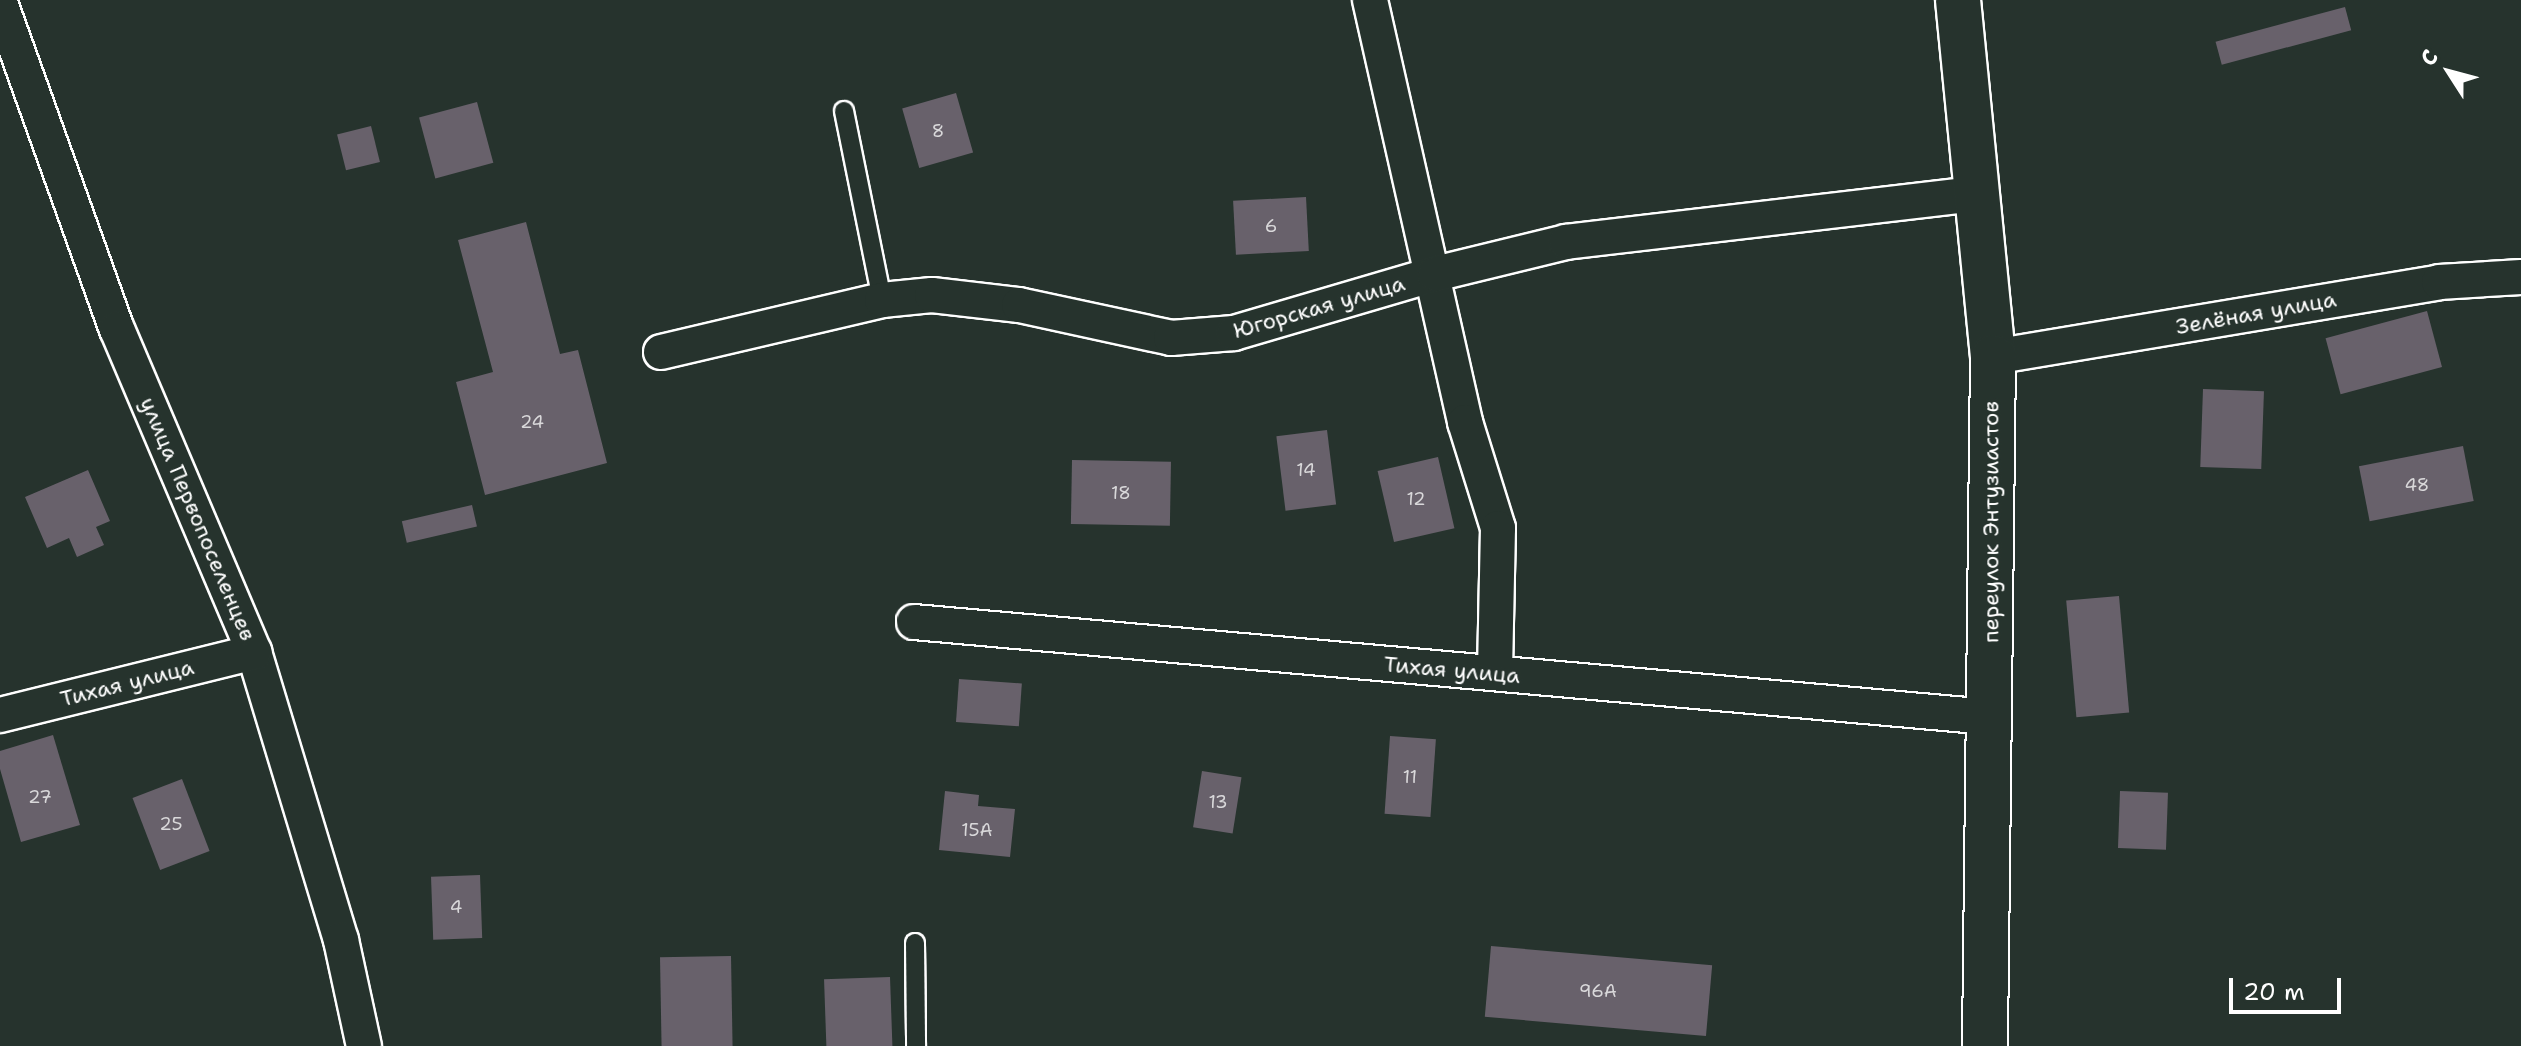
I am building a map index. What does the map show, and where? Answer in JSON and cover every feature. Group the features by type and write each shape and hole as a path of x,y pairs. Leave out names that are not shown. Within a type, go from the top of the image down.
{"main road":[{"name":"переулок Энтузиастов","path":"1958,0 1981,193 1993,357 1985,1046"}],"street":[{"path":"1370,0 1435,274 1465,422 1498,528 1495,673"},
{"name":"улица Первопоселенцев","path":"0,3 117,329 254,652 341,940 364,1046"},
{"name":"Югорская улица","path":"661,352 882,300 932,295 1019,305 1171,338 1234,333 1435,274 1566,242 1981,193"},
{"name":"Зелёная улица","path":"1993,357 2439,282 2521,277"},
{"name":"Тихая улица","path":"914,622 1990,717"},
{"name":"Тихая улица","path":"0,715 254,652"}],"lane":[{"path":"844,111 882,300"},
{"path":"915,943 916,1046"}],"building":[{"path":"2345,7 2351,30 2222,65 2216,42"},
{"path":"956,93 973,153 919,168 902,108"},
{"path":"477,102 493,163 435,178 419,118"},
{"path":"371,126 380,162 346,170 337,134"},
{"path":"1306,197 1309,251 1236,255 1233,201"},
{"path":"526,222 560,354 578,350 607,463 485,495 456,382 493,372 458,240"},
{"path":"2427,311 2442,367 2341,394 2326,338"},
{"path":"2203,389 2264,391 2261,469 2200,467"},
{"path":"1327,430 1336,504 1286,511 1276,436"},
{"path":"2463,446 2474,501 2370,521 2359,466"},
{"path":"1438,457 1454,528 1394,542 1378,471"},
{"path":"1072,460 1171,462 1170,526 1071,524"},
{"path":"88,470 110,521 96,527 104,545 77,557 69,538 47,548 25,497"},
{"path":"472,505 477,526 407,543 402,521"},
{"path":"2119,596 2129,713 2076,717 2066,601"},
{"path":"959,679 1022,683 1019,726 956,722"},
{"path":"53,735 80,825 21,842 0,769 0,751"},
{"path":"1390,736 1436,739 1430,817 1385,814"},
{"path":"1202,771 1242,777 1233,834 1193,827"},
{"path":"182,779 210,851 160,870 133,798"},
{"path":"945,791 979,795 978,806 1015,809 1010,857 939,850"},
{"path":"2120,791 2168,793 2166,850 2118,848"},
{"path":"480,875 482,938 433,940 431,877"},
{"path":"1491,946 1712,965 1706,1036 1485,1017"},
{"path":"731,956 733,1046 662,1046 660,957"},
{"path":"890,977 892,1046 826,1046 824,979"}]}
